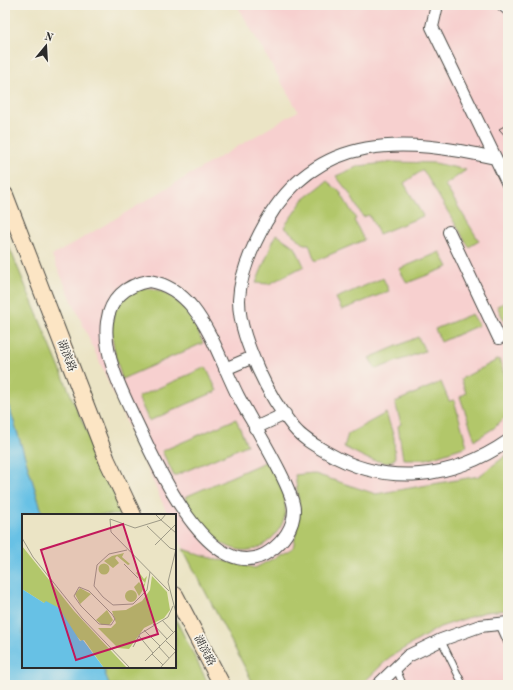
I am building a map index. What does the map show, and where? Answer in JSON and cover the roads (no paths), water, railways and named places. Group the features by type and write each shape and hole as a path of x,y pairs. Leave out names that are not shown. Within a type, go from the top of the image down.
{"street":[{"path":"437,5 432,27 508,184"},
{"path":"503,5 508,9"},
{"path":"495,158 457,149 415,144 380,145 350,152 317,166 289,189 269,216 254,242 239,300 243,327 253,357 264,381 294,428 310,443 346,463 390,474 423,474 458,467 490,453 508,441"},
{"name":"湖滨路","path":"5,196 107,460 134,514"},
{"path":"449,232 499,338"},
{"path":"149,281 166,285 184,297 193,307 201,319 225,369 290,492 294,511 291,526 282,540 275,548 261,556 243,558 233,556 212,544 195,528 171,492 122,392 109,355 106,343 107,322 113,303 121,293 138,283 149,281"},
{"path":"225,369 253,357"},
{"path":"255,428 285,414"},
{"name":"湖滨路","path":"176,598 222,685"},
{"path":"378,685 408,656 441,640 480,626 503,624"}],"lane":[{"path":"503,624 508,644"},
{"path":"441,640 463,685"},
{"path":"396,668 403,685"}],"water":[{"path":"5,393 43,514 22,514 22,668 103,668 109,685 5,685"}]}
